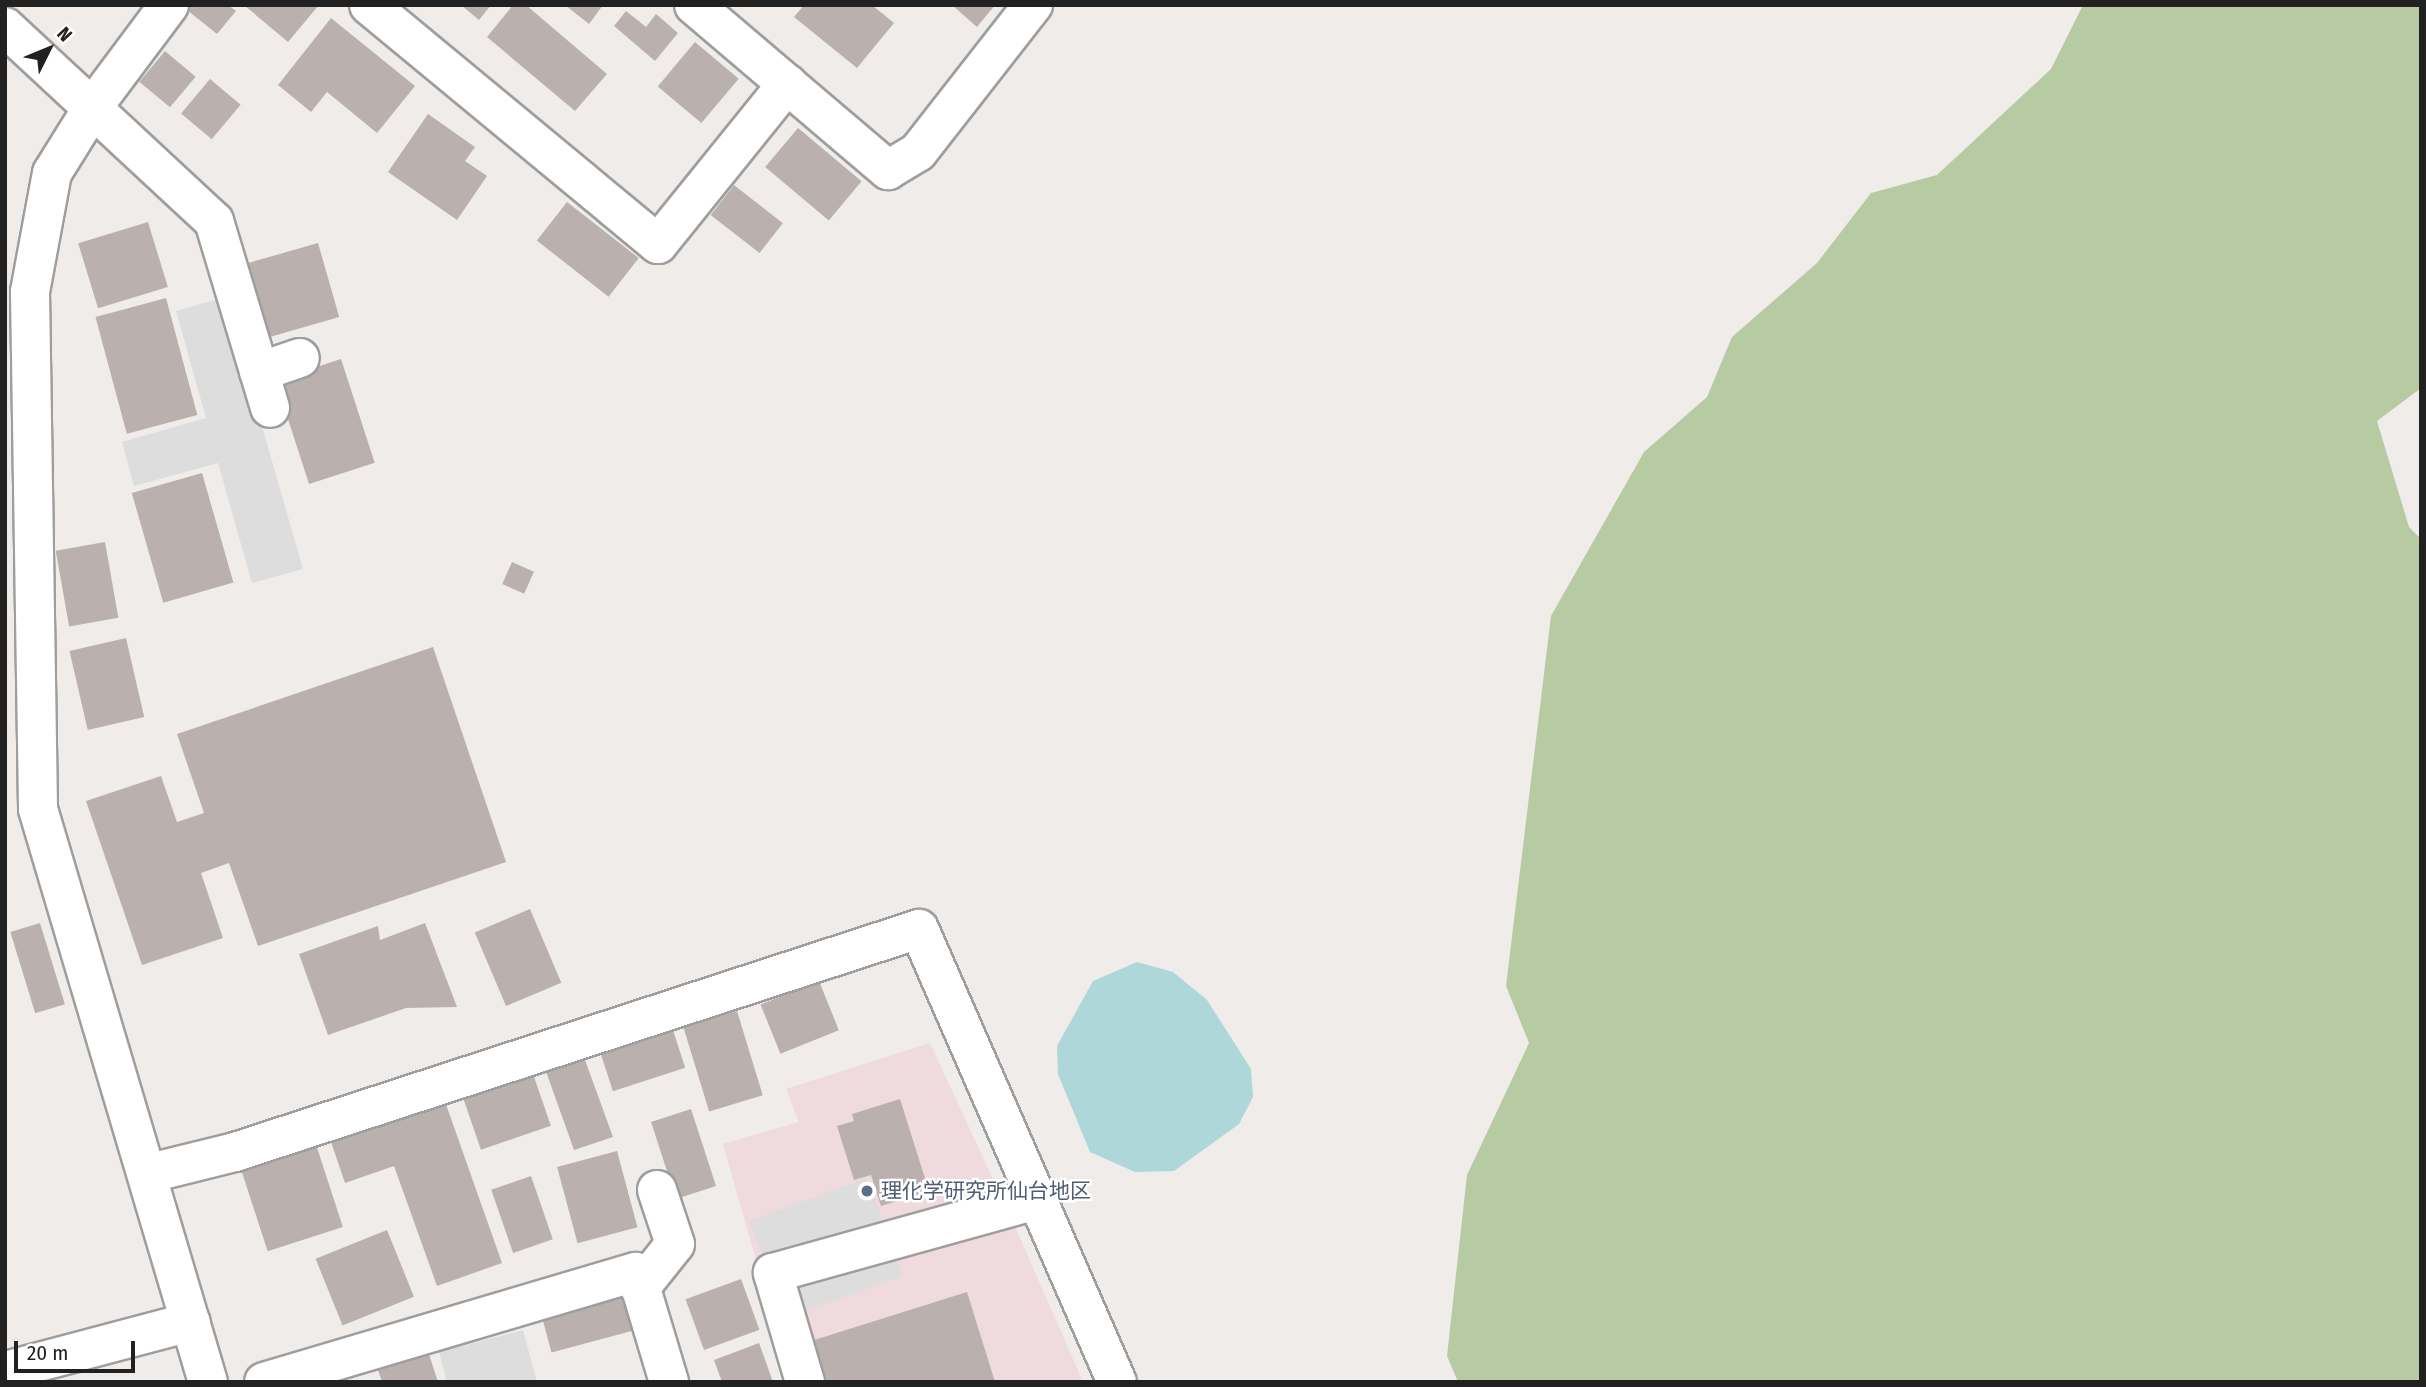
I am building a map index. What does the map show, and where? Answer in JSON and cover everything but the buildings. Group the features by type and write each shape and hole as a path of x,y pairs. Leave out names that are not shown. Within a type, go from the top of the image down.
{"street":[{"path":"169,5 94,104 52,173 30,292 38,809 150,1173 208,1382"},
{"path":"369,5 658,244 787,84"},
{"path":"694,5 888,170 918,152 1034,5"},
{"path":"5,27 94,104 214,221 270,408"},
{"path":"259,372 300,358"},
{"path":"5,635 34,598"},
{"path":"150,1173 235,1152 919,929 1117,1382"},
{"path":"640,1288 675,1244 657,1190"},
{"path":"805,1382 773,1273 1039,1199"},
{"path":"264,1382 636,1272 669,1382"},
{"path":"5,1371 191,1322"}],"shaded area":[{"path":"225,297 303,569 252,583 218,463 134,486 122,442 206,418 176,311"},
{"name":"理化学研究所仙台地区","path":"930,1043 1083,1382 791,1382 723,1144 799,1122 786,1089"},
{"path":"867,1178 903,1276 785,1318 750,1221"},
{"path":"523,1330 537,1382 447,1382 439,1352"}],"green space":[{"path":"2083,5 2421,5 2421,388 2377,421 2409,527 2421,539 2421,1382 1458,1382 1447,1356 1467,1175 1529,1043 1506,986 1551,616 1644,452 1707,397 1732,337 1817,263 1871,193 1937,175 2051,69"}],"water":[{"path":"1137,962 1173,972 1207,1000 1251,1069 1253,1097 1239,1124 1174,1171 1135,1172 1090,1152 1058,1074 1057,1046 1093,981"}],"place":[{"name":"理化学研究所仙台地区","path":"867,1191"}]}
